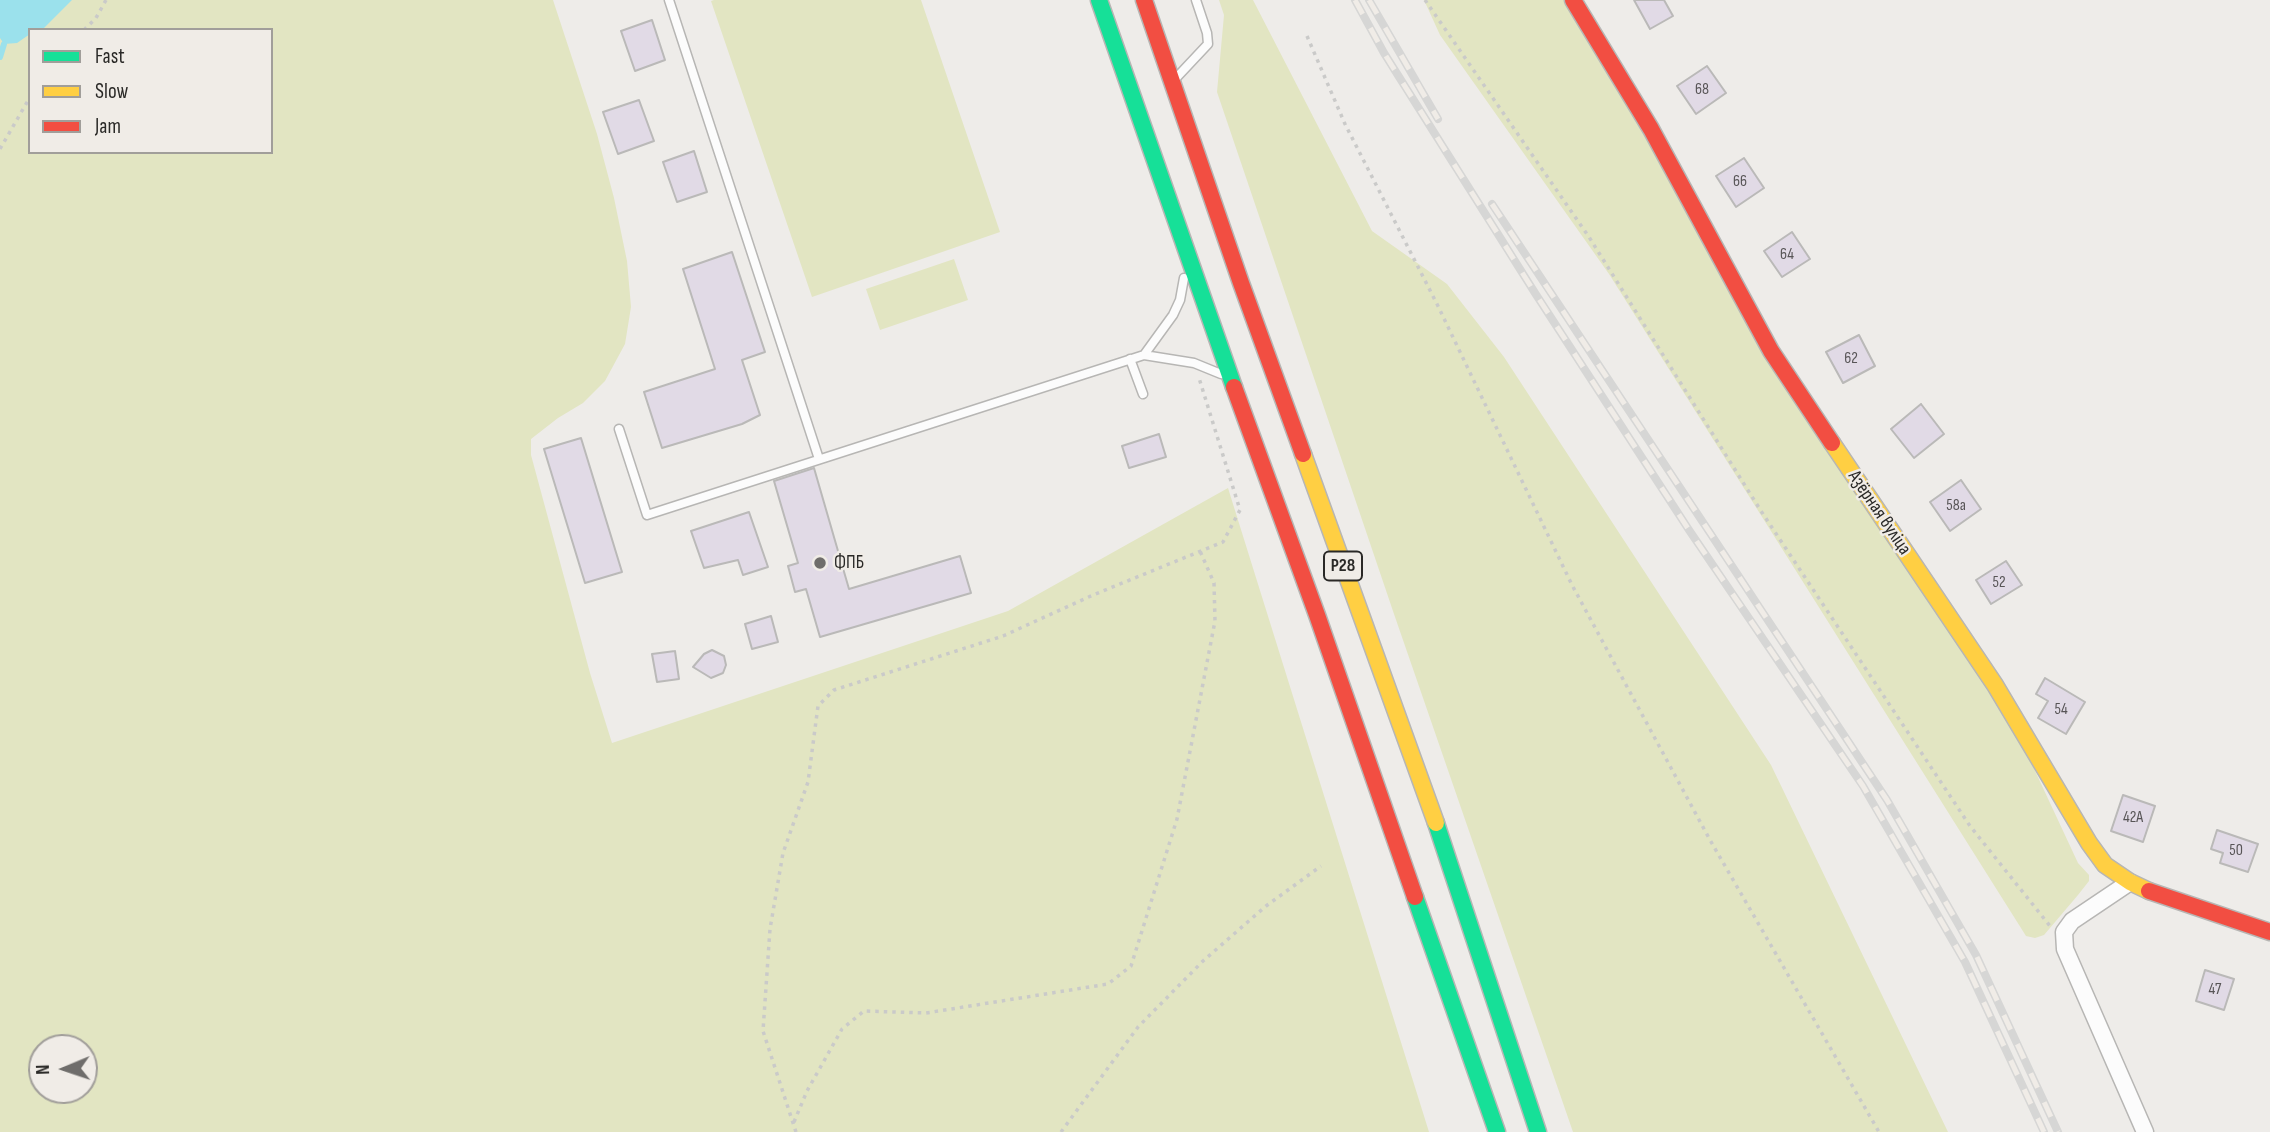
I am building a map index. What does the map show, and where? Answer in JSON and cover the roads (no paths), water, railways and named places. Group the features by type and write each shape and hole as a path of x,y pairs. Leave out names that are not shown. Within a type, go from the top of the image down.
{"main road":[{"name":"Р28","path":"1099,0 1497,1132"},
{"name":"Р28","path":"1144,0 1241,283 1437,826 1538,1132"},
{"name":"Азёрная вуліца","path":"1573,0 1651,129 1771,351 1994,685 2105,865 2130,882 2155,894 2270,932"}],"street":[{"path":"2130,882 2072,921 2064,932 2065,949 2145,1132"}],"lane":[{"path":"669,0 819,459"},
{"path":"1172,81 1208,44 1196,0"},
{"path":"1144,355 1173,315 1180,300 1188,257"},
{"path":"619,429 647,516 1144,355 1194,363 1232,380"},
{"path":"1130,359 1143,394"}],"water":[{"path":"0,0 72,0 44,28 28,28 28,35 17,43 4,44 0,38"}],"waterway":[{"path":"0,57 4,44"}],"railway":[{"path":"1355,0 1384,53 1535,293 1689,530 1863,786 1965,962 2044,1132"},
{"path":"1369,0 1438,119"},
{"path":"1492,204 1887,800 1976,955 2058,1132"}],"place":[{"name":"ФПБ","path":"820,563"}]}
